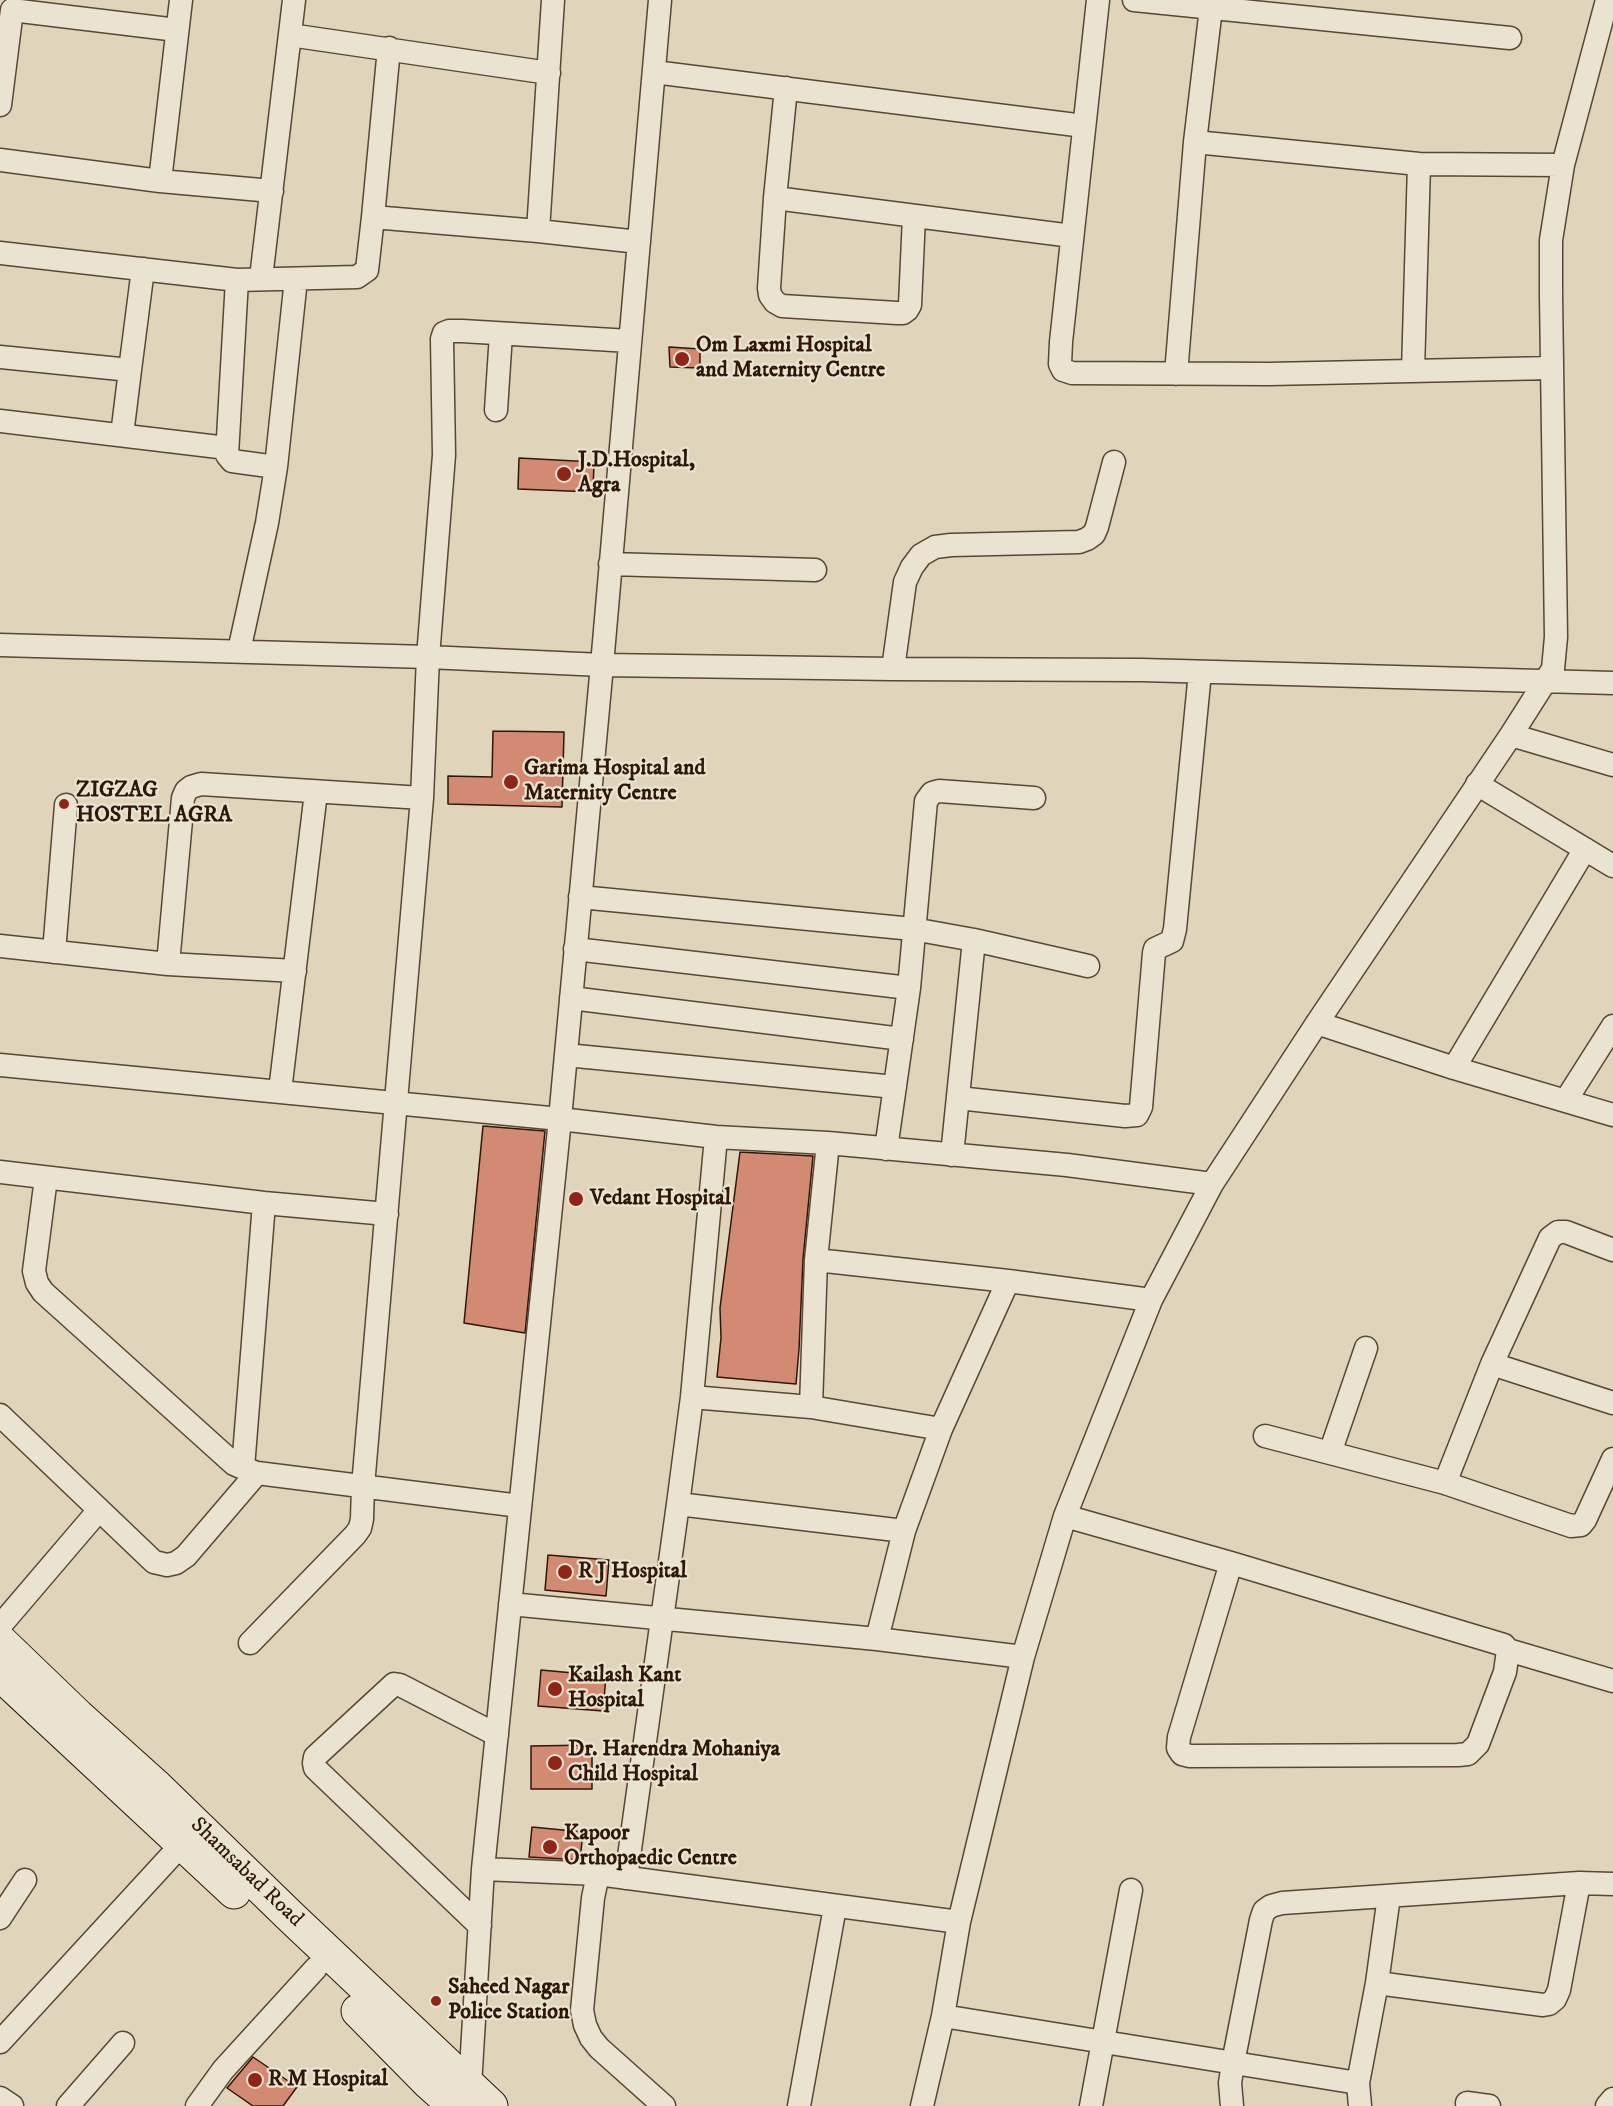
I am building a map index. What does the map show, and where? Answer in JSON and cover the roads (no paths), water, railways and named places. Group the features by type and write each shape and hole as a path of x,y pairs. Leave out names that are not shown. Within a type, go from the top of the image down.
{"main road":[{"name":"Shamsabad Road","path":"0,1641 78,1716 158,1787 292,1918 468,2101"},
{"name":"Shamsabad Road","path":"0,1674 316,1968 429,2083 468,2101"}],"street":[{"path":"160,181 181,0"},
{"path":"261,278 294,0"},
{"path":"538,231 553,0"},
{"path":"468,2101 483,1869 560,1119 660,0"},
{"path":"1098,0 1060,355 1063,370 1072,373 1176,374 1552,368"},
{"path":"1134,0 1312,9 1510,39"},
{"path":"922,2106 943,2016 959,1922 1023,1657 1065,1516 1151,1300 1212,1184 1317,1023 1511,735 1552,669 1556,636 1551,240 1563,165 1607,0"},
{"path":"1176,374 1195,142 1203,5"},
{"path":"0,105 6,9 177,30"},
{"path":"290,35 549,73"},
{"path":"0,253 237,280 357,277 363,274 369,263 389,48"},
{"path":"654,72 1084,126"},
{"path":"786,88 775,198 770,288 770,295 775,302 782,306 903,313 910,305 914,216"},
{"path":"1195,142 1419,164 1563,165"},
{"path":"0,160 160,181 272,191"},
{"path":"1413,371 1419,164"},
{"path":"775,198 1072,236"},
{"path":"373,217 639,242"},
{"path":"122,435 143,269"},
{"path":"239,651 267,524 276,467 296,279"},
{"path":"237,280 227,455 232,461 276,467"},
{"path":"250,1643 360,1528 422,798 429,657 444,455 441,339 444,333 449,331 630,341"},
{"path":"496,410 501,334"},
{"path":"0,357 130,370"},
{"path":"0,421 227,448"},
{"path":"893,669 905,582 921,555 935,547 951,545 1079,542 1088,539 1094,534 1114,462"},
{"path":"610,564 815,570"},
{"path":"0,645 429,657 602,665 1200,672 1613,683"},
{"path":"958,1098 1125,1116 1137,1114 1141,1107 1154,953 1155,949 1172,941 1175,929 1200,672"},
{"path":"1511,735 1613,765"},
{"path":"168,964 183,798 191,787 201,784 422,798"},
{"path":"1477,784 1613,866"},
{"path":"886,1149 909,988 926,801 932,793 939,791 1034,798"},
{"path":"280,1091 316,792"},
{"path":"54,952 66,805"},
{"path":"1454,1068 1584,849"},
{"path":"580,897 913,929 974,940 1088,966"},
{"path":"952,1155 974,940"},
{"path":"0,946 168,964 295,971"},
{"path":"575,949 909,988"},
{"path":"571,998 902,1039"},
{"path":"1317,1023 1454,1068 1613,1115"},
{"path":"1566,1100 1613,1026"},
{"path":"566,1055 895,1087"},
{"path":"0,1065 560,1119 716,1137 828,1143 1067,1165 1212,1184"},
{"path":"626,1878 692,1397 716,1137"},
{"path":"811,1407 816,1260 828,1143"},
{"path":"0,1172 264,1203 387,1214"},
{"path":"46,1178 34,1271 37,1283 43,1292 234,1464 250,1471 520,1506"},
{"path":"0,1415 154,1562 166,1565 176,1563 186,1556 250,1471 264,1203"},
{"path":"1445,1483 1492,1364 1553,1234 1566,1232 1613,1250"},
{"path":"816,1260 1008,1281 1151,1300"},
{"path":"877,1640 904,1532 941,1429 1008,1281"},
{"path":"1330,1453 1366,1348"},
{"path":"1492,1364 1613,1403"},
{"path":"692,1397 811,1407 941,1429"},
{"path":"1265,1436 1445,1483 1571,1526 1576,1526 1585,1520 1613,1459"},
{"path":"678,1504 904,1532"},
{"path":"0,1626 99,1510"},
{"path":"1065,1516 1499,1642 1508,1650 1613,1681"},
{"path":"1230,1563 1179,1737 1178,1748 1182,1754 1190,1756 1468,1754 1478,1744 1505,1672 1508,1650"},
{"path":"510,1604 877,1640 1023,1657"},
{"path":"480,1926 315,1768 314,1763 315,1756 394,1684 497,1735"},
{"path":"0,2042 182,1844"},
{"path":"483,1869 598,1874 959,1922"},
{"path":"598,1874 593,1898 582,2010 585,2025 599,2048 664,2106"},
{"path":"0,1918 26,1880"},
{"path":"1232,2106 1230,2083 1233,2063 1261,1920 1264,1911 1271,1906 1282,1903 1579,1883 1613,1884"},
{"path":"1377,1983 1549,2004 1555,1999 1559,1990 1579,1883"},
{"path":"1091,2106 1131,1890"},
{"path":"1360,2106 1358,2083 1377,1983 1389,1896"},
{"path":"799,2106 835,1907"},
{"path":"197,2106 223,2070 316,1968"},
{"path":"943,2016 1358,2083"},
{"path":"68,2106 123,2043"},
{"path":"0,2098 12,2106"}],"place":[{"name":"Om Laxmi Hospital and Maternity Centre","path":"682,359"},
{"name":"J.D.Hospital, Agra","path":"564,474"},
{"name":"Garima Hospital and Maternity Centre","path":"511,782"},
{"name":"ZIGZAG HOSTEL AGRA","path":"64,804"},
{"name":"Vedant Hospital","path":"576,1199"},
{"name":"R J Hospital","path":"565,1572"},
{"name":"Kailash Kant Hospital","path":"555,1689"},
{"name":"Dr. Harendra Mohaniya Child Hospital","path":"555,1763"},
{"name":"Kapoor Orthopaedic Centre","path":"550,1847"},
{"name":"Saheed Nagar Police Station","path":"436,2001"},
{"name":"R M Hospital","path":"255,2080"}]}
